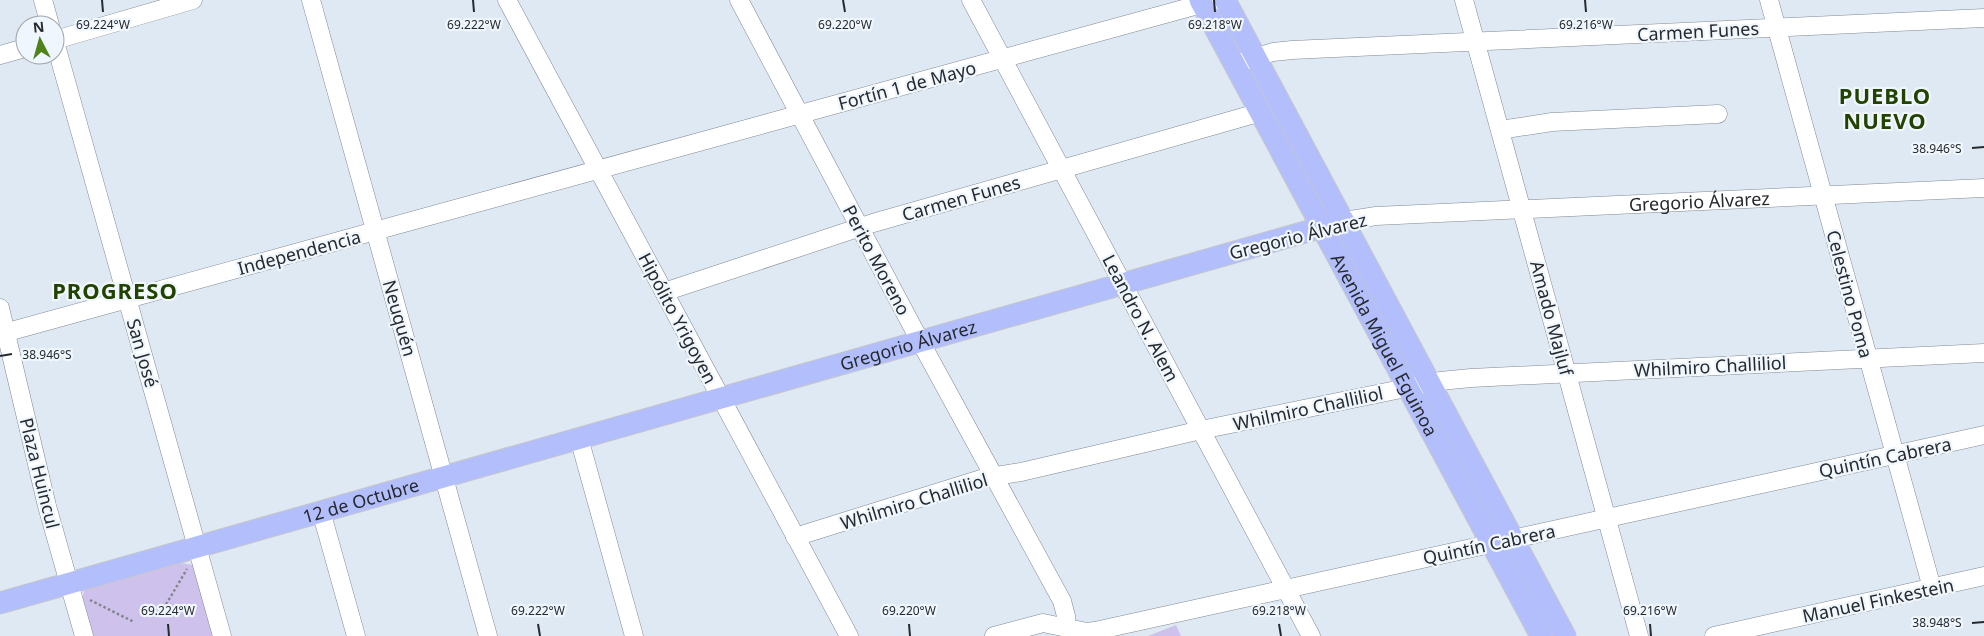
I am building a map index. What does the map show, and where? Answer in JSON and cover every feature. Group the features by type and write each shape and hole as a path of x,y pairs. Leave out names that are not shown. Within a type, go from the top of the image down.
{"main road":[{"name":"Avenida Miguel Eguinoa","path":"1225,0 1565,636"},
{"name":"Avenida Miguel Eguinoa","path":"1206,1 1260,112 1541,636"},
{"name":"Gregorio Álvarez","path":"720,397 1344,221"},
{"name":"12 de Octubre","path":"0,603 720,397"}],"street":[{"path":"43,0 47,15"},
{"path":"65,38 193,0"},
{"name":"Neuquén","path":"311,0 488,636"},
{"name":"Hipólito Yrigoyen","path":"507,0 849,636"},
{"name":"Perito Moreno","path":"739,0 920,341 1062,601 1066,616 1066,627"},
{"name":"Leandro N. Alem","path":"971,0 1311,636"},
{"name":"Amado Majluf","path":"1464,0 1639,636"},
{"name":"Celestino Poma","path":"1769,0 1932,588"},
{"name":"Fortín 1 de Mayo","path":"598,170 1206,1"},
{"name":"Carmen Funes","path":"1235,64 1286,50 1984,18"},
{"path":"0,55 15,51"},
{"name":"San José","path":"62,65 222,636"},
{"name":"Carmen Funes","path":"664,292 860,228 1260,112"},
{"path":"1500,130 1552,122 1718,114"},
{"name":"Independencia","path":"3,333 598,170"},
{"name":"Gregorio Álvarez","path":"1344,221 1376,216 1984,188"},
{"name":"Plaza Huincul","path":"0,308 3,333 47,506 84,636"},
{"name":"Whilmiro Challiliol","path":"795,537 972,481 1021,472 1200,430 1430,383 1471,378 1984,353"},
{"name":"Quintín Cabrera","path":"994,636 1043,623 1087,632 1095,631 1984,435"},
{"path":"579,438 634,636"},
{"path":"321,511 356,636"},
{"name":"Manuel Finkestein","path":"1714,636 1984,576"}],"path":[{"path":"162,613 186,567 191,572"},
{"path":"88,605 86,597 134,622"}],"shaded area":[{"path":"181,563 193,565 215,636 92,636 83,605 86,588"},
{"path":"1176,625 1181,636 1148,636"}],"district":[{"name":"PUEBLO NUEVO","path":"1885,108"},
{"name":"PROGRESO","path":"115,290"}]}
